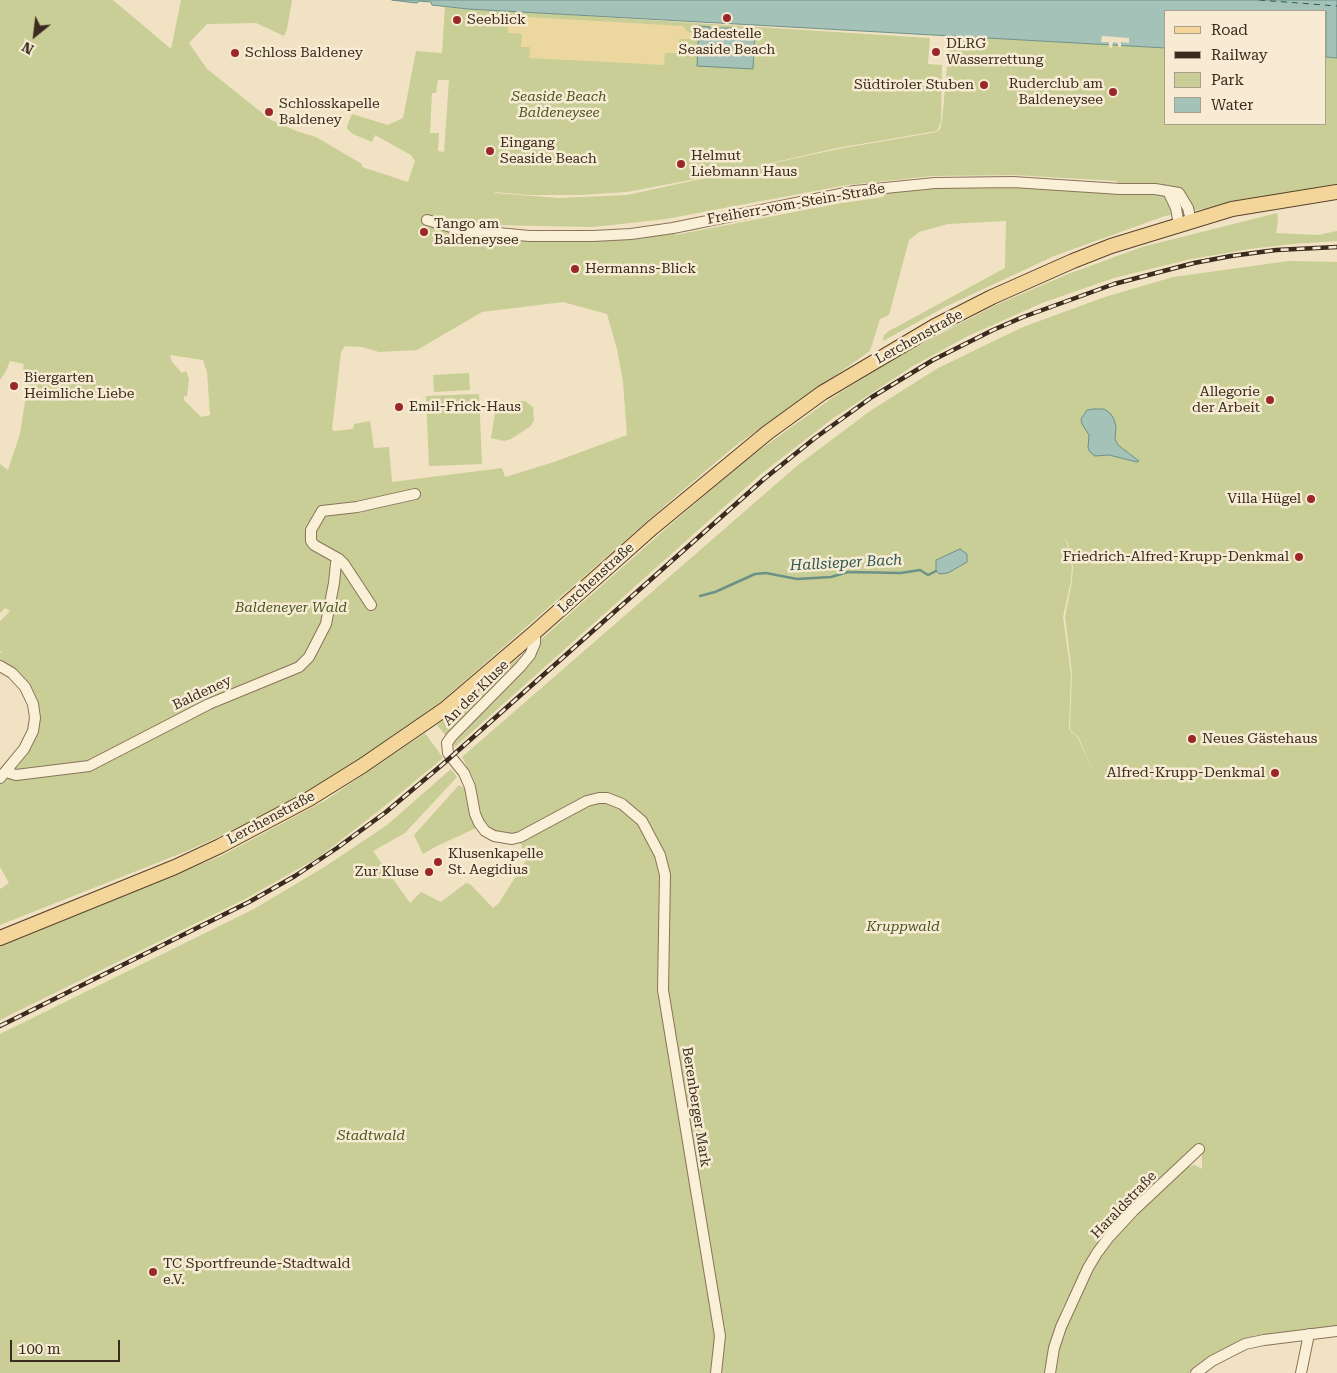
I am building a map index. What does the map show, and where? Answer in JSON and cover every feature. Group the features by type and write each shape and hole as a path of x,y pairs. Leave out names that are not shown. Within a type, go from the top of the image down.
{"main road":[{"path":"1185,223 1232,209 1337,192"},
{"name":"Lerchenstraße","path":"0,938 175,867 220,846 309,799 362,766 445,709 720,470 822,393 935,326 992,297 1103,249 1185,223"}],"street":[{"name":"Freiherr-vom-Stein-Straße","path":"427,220 458,229 492,234 529,236 631,234 673,228 855,191 935,183 1013,182 1180,193 1188,208 1185,223"},
{"path":"371,605 339,559 320,549 311,541 311,530 322,511 357,507 415,494"},
{"name":"Baldeney","path":"3,775 30,774 89,766 195,711 259,682 299,667 309,657 326,624 336,563 339,559"},
{"name":"An der Kluse","path":"535,632 535,643 525,661 447,743 448,753 464,773 470,787 475,814 479,824 485,831 494,836 512,839 520,837 588,801 607,798 630,810 642,821 656,846"},
{"path":"0,666 12,673 25,687 35,713 35,724 31,736 20,755 3,775"},
{"name":"Berenberger Mark","path":"656,846 665,875 664,990 720,1336 716,1373"},
{"name":"Haraldstraße","path":"1050,1373 1054,1348 1061,1327 1088,1268 1097,1253 1134,1210 1199,1148"},
{"path":"1196,1373 1212,1361 1245,1344 1337,1331"},
{"path":"1301,1373 1309,1334"}],"green space":[{"name":"Baldeneyer Wald","path":"0,0 113,0 171,49 181,0 292,0 284,36 256,23 207,24 189,43 207,69 271,120 316,137 362,164 362,167 408,182 415,161 411,155 375,135 372,142 353,134 347,129 347,126 352,114 388,125 403,118 416,51 442,53 445,7 930,38 928,64 942,65 941,122 937,131 837,148 727,173 627,192 580,195 530,195 495,192 559,198 627,195 838,149 937,132 942,121 950,36 1164,48 1164,125 1327,125 1327,57 1337,58 1337,184 1165,216 1054,256 945,307 883,341 884,335 889,331 1005,268 1006,221 948,224 919,232 909,240 889,315 880,319 870,351 735,446 437,705 359,759 311,789 243,826 187,851 0,925 0,889 9,883 0,867 0,783 7,777 9,771 26,750 35,705 0,664 0,653 2,653 0,651 0,621 10,611 5,608 0,613 0,464 8,470 20,434 29,376 22,374 24,364 10,361 0,380","holes":["438,80 449,80 444,152 438,151 439,133 430,133 432,93 436,93","1014,175 1117,181 1117,192 1013,187 932,188 884,191 884,197 836,204 675,235 672,224 593,232 493,231 441,222 440,217 489,225 594,227 666,219 847,185 933,176","563,302 607,314 617,349 623,382 627,435 554,462 505,477 502,468 392,482 389,447 374,448 370,421 354,424 353,429 334,431 332,429 341,352 345,346 362,347 379,352 417,350 482,312","170,355 203,360 207,372 210,415 201,417 184,400 184,396 187,396 189,379 186,371 182,373 172,362"]},
{"path":"1277,213 1276,233 1318,235 1337,231 1337,241 1250,249 1191,259 1114,278 1042,303 968,336 913,366 832,419 761,474 455,747 437,725 546,635 747,459 832,398 905,352 996,305 1068,274 1142,247"},
{"path":"1289,261 1337,262 1337,1330 1262,1339 1194,1368 1189,1373 1055,1373 1058,1349 1064,1333 1094,1264 1109,1242 1186,1167 1195,1165 1202,1169 1202,1155 1185,1153 1103,1235 1062,1309 1051,1346 1048,1373 723,1373 718,1372 717,1325 715,1373 0,1373 0,1034 254,909 326,866 387,825 451,769 457,777 405,833 373,851 410,903 421,892 441,902 466,883 470,884 493,908 499,903 526,860 520,841 590,802 614,803 638,822 660,866 666,990 667,873 643,820 601,795 586,796 517,833 501,834 486,824 481,816 474,780 462,757 798,465 870,411 938,368 1023,327 1105,297 1173,277","holes":["1062,536 1068,543 1069,556 1073,567 1072,581 1065,617 1072,673 1070,729 1079,738 1093,772 1078,738 1069,729 1071,674 1063,617 1072,567 1069,557 1067,543"]},
{"path":"469,373 470,390 434,392 433,375"},
{"path":"479,394 482,464 429,466 426,396"},
{"path":"525,401 533,407 534,420 531,426 511,439 504,441 491,438 496,407 507,402"},
{"path":"425,733 443,758 319,857 247,898 0,1020 0,946 221,856 326,800"},
{"path":"459,785 467,790 471,819 476,828 423,854 414,835"}],"sand":[{"path":"509,16 683,26 687,31 694,33 694,39 679,39 678,53 665,53 664,65 529,58 530,47 521,47 522,34 508,33"}],"water":[{"path":"392,0 1337,0 1337,58 1327,57 1327,10 1164,10 1164,48 468,9 432,5 431,2 419,1 417,3"},
{"path":"699,26 717,30 717,28 737,28 737,31 755,30 753,69 697,66"},
{"path":"1104,409 1110,413 1116,427 1115,439 1118,445 1139,461 1109,455 1095,456 1090,452 1088,448 1089,435 1081,419 1087,410"},
{"path":"960,549 967,554 967,562 948,573 939,574 936,571 936,560"}],"pier":[{"path":"1102,36 1129,38 1129,43 1121,42 1121,47 1118,47 1118,43 1113,42 1112,48 1109,47 1109,42 1101,42"}],"waterway":[{"name":"Hallsieper Bach","path":"700,596 715,592 755,574 766,573 797,579 831,577 848,572 901,573 920,570 928,575 936,571"}],"ferry route":[{"path":"1259,0 1337,6"}],"railway":[{"path":"0,1026 249,902 295,876 337,848 386,812 443,764 764,479 815,438 872,397 933,360 1023,317 1114,284 1194,263 1231,256 1276,250 1337,247"}],"place":[{"name":"Badestelle Seaside Beach","path":"727,18"},
{"name":"Seeblick","path":"457,20"},
{"name":"DLRG Wasserrettung","path":"936,52"},
{"name":"Schloss Baldeney","path":"235,53"},
{"name":"Südtiroler Stuben","path":"984,85"},
{"name":"Ruderclub am Baldeneysee","path":"1113,92"},
{"name":"Schlosskapelle Baldeney","path":"269,112"},
{"name":"Eingang Seaside Beach","path":"490,151"},
{"name":"Helmut Liebmann Haus","path":"681,164"},
{"name":"Tango am Baldeneysee","path":"424,232"},
{"name":"Hermanns-Blick","path":"575,269"},
{"name":"Biergarten Heimliche Liebe","path":"14,386"},
{"name":"Allegorie der Arbeit","path":"1270,400"},
{"name":"Emil-Frick-Haus","path":"399,407"},
{"name":"Villa Hügel","path":"1311,499"},
{"name":"Friedrich-Alfred-Krupp-Denkmal","path":"1299,557"},
{"name":"Neues Gästehaus","path":"1192,739"},
{"name":"Alfred-Krupp-Denkmal","path":"1275,773"},
{"name":"Klusenkapelle St. Aegidius","path":"438,862"},
{"name":"Zur Kluse","path":"429,872"},
{"name":"TC Sportfreunde-Stadtwald e.V.","path":"153,1272"}],"park label":[{"name":"Seaside Beach Baldeneysee","path":"559,105"},
{"name":"Kruppwald","path":"903,927"},
{"name":"Stadtwald","path":"371,1136"}]}
